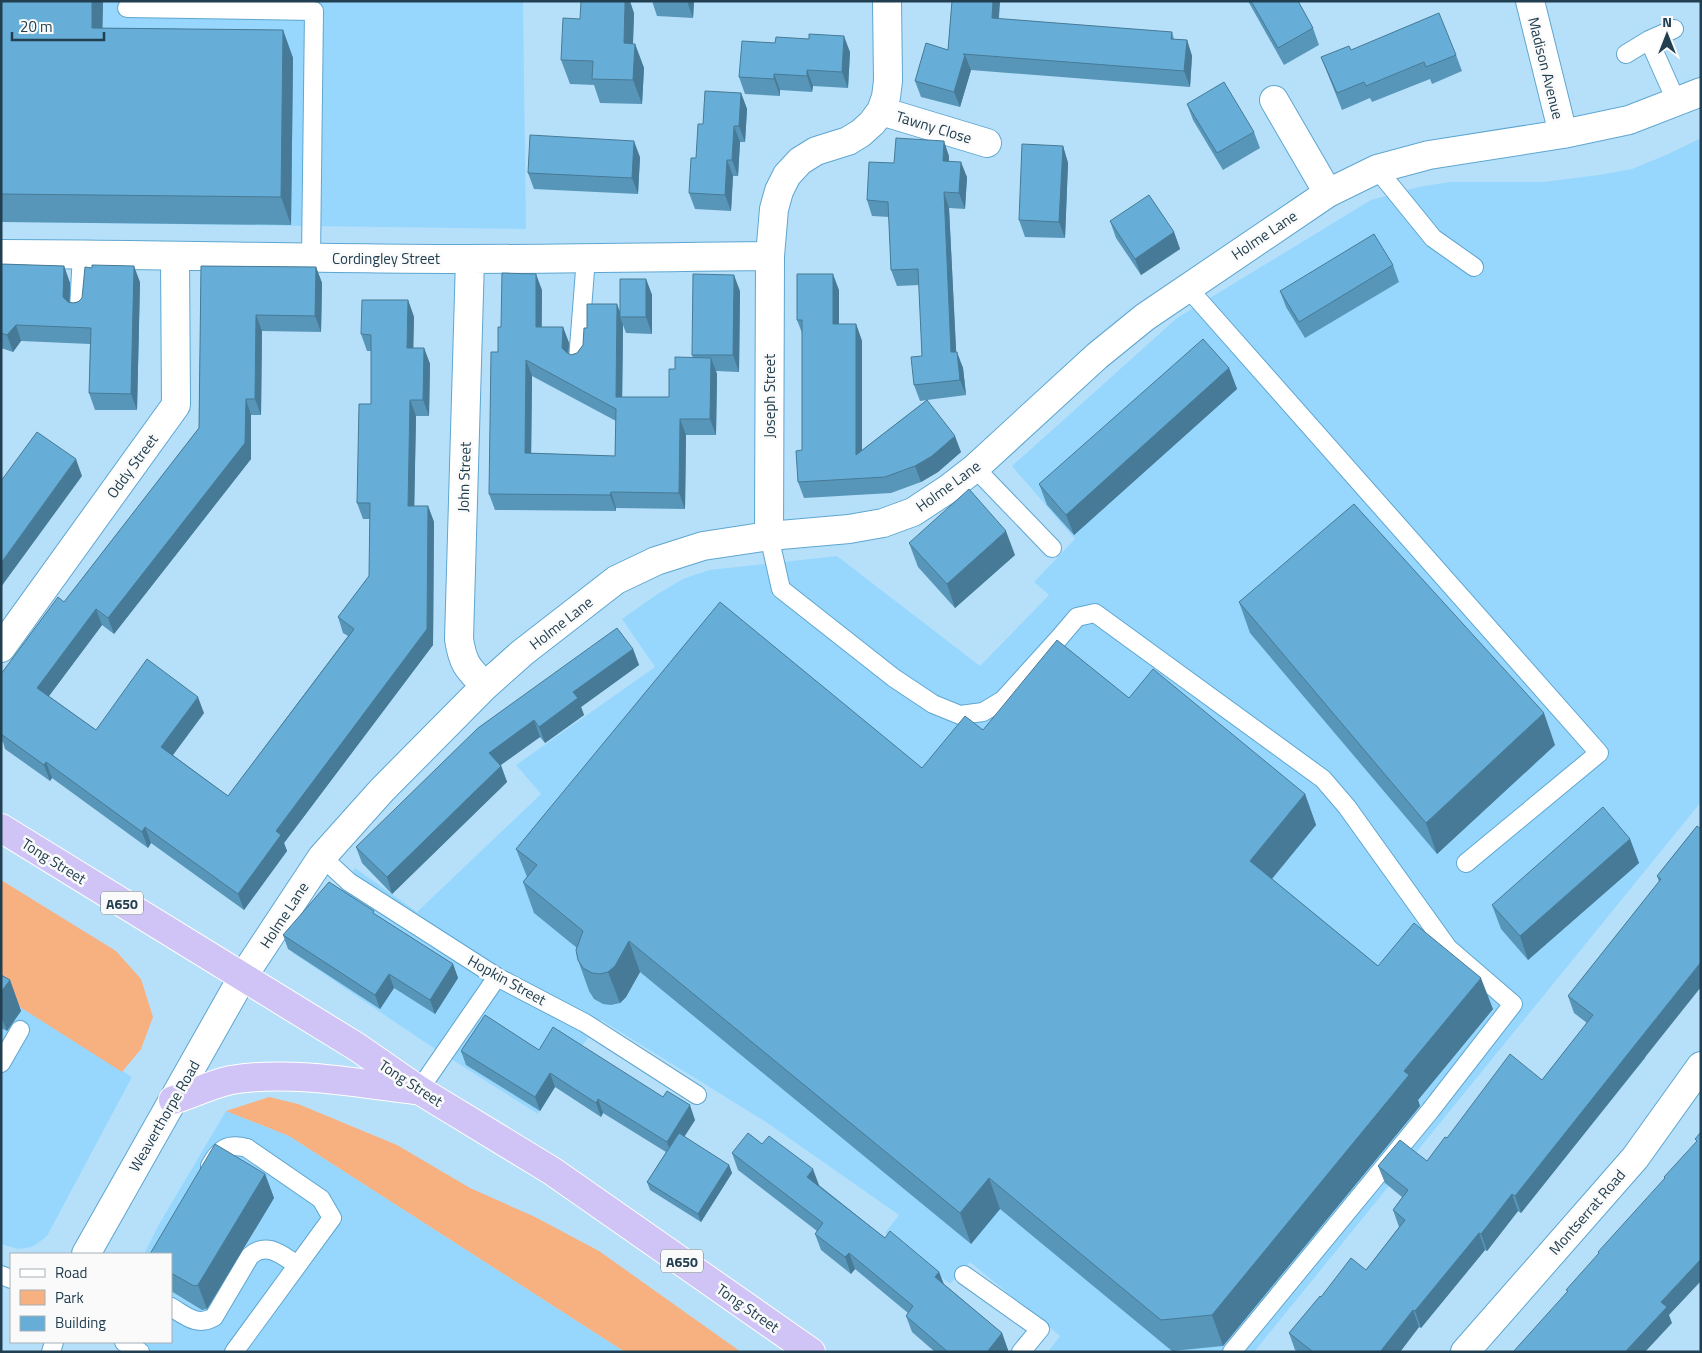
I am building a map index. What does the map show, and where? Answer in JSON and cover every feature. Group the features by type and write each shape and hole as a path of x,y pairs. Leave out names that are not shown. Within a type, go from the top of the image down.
{"highway":[{"name":"Tong Street","path":"1,828 357,1047 419,1090 552,1171 811,1352"},
{"path":"173,1100 230,1080 267,1077 301,1077 419,1090"}],"street":[{"path":"880,110 886,97 888,81 887,1"},
{"name":"Madison Avenue","path":"1530,1 1563,134"},
{"name":"Holme Lane","path":"242,978 322,857 382,790 485,686 522,653 616,580 656,561 703,546 768,536 849,529 883,523 914,512 948,489 974,468 1098,356 1145,317 1328,193 1377,169 1430,155 1563,134 1629,120 1689,97"},
{"path":"1274,100 1328,193"},
{"name":"Tawny Close","path":"880,110 987,143"},
{"name":"Joseph Street","path":"768,536 770,256 774,209 779,191 788,175 800,161 816,151 848,141 861,133 872,123 880,110"},
{"name":"Cordingley Street","path":"1,254 470,259 770,256"},
{"name":"Oddy Street","path":"1,648 176,405 175,256"},
{"name":"John Street","path":"470,259 459,639 462,656 468,668 485,686"},
{"name":"Weaverthorpe Road","path":"87,1253 242,978"},
{"name":"Montserrat Road","path":"1465,1352 1636,1158 1701,1066"}],"lane":[{"path":"126,8 314,11 311,258"},
{"path":"1626,54 1649,40 1674,29"},
{"path":"1649,40 1689,97"},
{"path":"1377,169 1433,238 1474,267"},
{"path":"79,309 82,254"},
{"path":"578,360 586,258"},
{"path":"1188,287 1599,753 1466,862"},
{"path":"974,468 1052,548"},
{"path":"768,536 781,588 894,678 933,704 960,715 983,712 1004,700 1077,617 1095,613 1323,778 1347,807 1448,948 1513,1004 1430,1111 1232,1352"},
{"name":"Hopkin Street","path":"322,857 349,882 497,977 586,1023 697,1095"},
{"path":"419,1090 497,977"},
{"path":"1,1063 20,1030"},
{"path":"202,1180 216,1155 221,1150 233,1146 247,1148 321,1199 332,1218 234,1352"},
{"path":"172,1309 195,1321 205,1321 214,1317 250,1256 259,1250 274,1250 297,1265"},
{"path":"964,1275 1040,1329 1021,1352"},
{"path":"126,1343 140,1352"}],"shaded area":[{"path":"21,1 523,1 526,229 24,222"},
{"path":"1701,138 1701,802 1254,1352 1048,1352 1060,1336 970,1262 950,1284 885,1233 899,1215 766,1122 601,1020 577,1053 538,1114 426,1043 293,953 355,868 417,912 541,794 516,765 655,667 622,619 683,579 709,570 837,556 980,666 1049,595 1034,582 1075,539 1012,466 1177,318 1371,200 1418,187 1450,182 1543,182 1632,169"},
{"path":"1,995 132,1077 47,1236 34,1246 18,1249 1,1244"},
{"path":"226,1111 289,1136 625,1352 132,1352 138,1343 172,1343 172,1253 144,1253 158,1226"}],"green space":[{"path":"1,880 116,951 141,979 153,1017 141,1049 122,1072 1,995"},
{"path":"269,1097 298,1104 397,1145 470,1188 535,1217 599,1251 741,1352 625,1352 289,1136 226,1111"}],"building":[{"path":"1,1 92,1 92,28 283,30 281,197 1,194"},
{"path":"581,1 625,1 624,43 635,44 633,80 592,79 593,61 561,60 563,18 580,19"},
{"path":"952,1 993,1 992,18 1172,32 1171,39 1187,40 1184,71 963,54 965,55 954,92 915,81 926,43 948,50"},
{"path":"1251,1 1298,1 1313,28 1278,48"},
{"path":"1439,13 1456,55 1426,67 1424,62 1366,86 1364,82 1337,93 1321,57 1349,46 1351,50"},
{"path":"809,34 844,36 842,72 807,70 807,76 774,74 774,79 739,77 742,41 775,43 776,37 809,39"},
{"path":"1224,82 1254,132 1217,153 1187,104"},
{"path":"705,91 741,93 739,126 734,126 732,160 727,160 725,195 689,193 691,158 696,158 698,124 703,124"},
{"path":"530,135 634,141 632,178 528,173"},
{"path":"896,138 944,141 943,161 961,162 959,193 944,192 951,352 957,352 960,380 914,385 911,357 922,356 918,269 891,270 888,202 867,200 869,162 894,163"},
{"path":"1022,144 1063,146 1059,222 1019,220"},
{"path":"1149,195 1174,232 1135,259 1110,221"},
{"path":"1374,234 1393,265 1299,322 1280,291"},
{"path":"1,264 64,266 63,297 68,302 73,303 78,302 82,298 85,267 92,268 92,265 134,266 131,394 89,393 91,328 16,325 7,335 1,333"},
{"path":"201,266 316,267 315,316 256,315 255,399 246,399 245,443 108,618 96,609 37,688 96,730 147,659 198,697 161,747 228,796 354,629 338,617 369,576 370,503 357,503 359,404 371,404 371,335 361,334 362,300 408,300 407,348 424,348 423,400 410,400 408,506 428,506 427,629 276,831 281,835 238,894 145,827 142,832 46,762 44,765 1,734 1,674 58,597 64,602 199,428"},
{"path":"502,273 536,274 536,327 563,327 562,348 571,355 577,353 583,345 584,328 587,328 587,304 617,304 616,397 669,397 669,369 675,369 675,357 711,358 710,419 680,419 679,493 611,492 610,495 489,494 491,352 498,352 498,327 501,327","holes":["526,360 616,409 615,456 525,453"]},
{"path":"693,274 734,275 733,355 692,355"},
{"path":"797,274 833,274 833,324 856,324 856,455 927,400 955,436 932,456 915,466 885,477 798,482 796,451 802,450 802,320 797,320"},
{"path":"620,279 646,279 646,317 620,317"},
{"path":"1203,339 1229,368 1066,515 1039,484"},
{"path":"37,432 76,459 1,563 1,481"},
{"path":"969,489 1006,531 947,584 909,543"},
{"path":"1354,504 1544,713 1426,823 1239,602"},
{"path":"720,602 922,768 965,716 983,730 1057,640 1129,698 1153,669 1305,794 1250,861 1378,966 1414,923 1481,978 1404,1071 1409,1075 1212,1315 1161,1320 989,1178 960,1213 629,941 615,966 608,972 592,973 583,968 578,960 576,950 583,931 523,882 537,865 516,849"},
{"path":"617,628 633,649 573,692 578,698 539,727 534,720 489,753 501,766 387,877 356,847 478,728"},
{"path":"1603,807 1630,839 1520,936 1492,905"},
{"path":"1697,826 1701,829 1701,962 1515,1196 1512,1194 1481,1234 1479,1233 1415,1311 1413,1310 1380,1352 1312,1352 1289,1333 1321,1297 1351,1258 1366,1270 1405,1220 1393,1210 1408,1190 1378,1166 1400,1140 1427,1161 1445,1137 1447,1138 1510,1054 1542,1080 1593,1015 1568,996 1661,879 1657,876"},
{"path":"329,882 374,911 373,913 453,964 430,1000 389,974 375,995 283,935"},
{"path":"1,975 10,980 1,992"},
{"path":"485,1015 539,1050 553,1027 663,1097 667,1091 690,1105 667,1142 598,1099 596,1103 550,1073 535,1097 461,1051"},
{"path":"1701,1132 1701,1259 1661,1302 1667,1307 1625,1352 1513,1352 1568,1291 1566,1290 1598,1252 1697,1141 1695,1139"},
{"path":"679,1133 729,1165 698,1214 647,1182"},
{"path":"748,1133 762,1144 769,1136 813,1169 807,1177 885,1238 890,1231 939,1272 935,1277 1002,1333 987,1352 948,1352 906,1316 913,1306 849,1253 845,1257 815,1234 823,1223 732,1153"},
{"path":"215,1144 265,1174 198,1285 194,1286 172,1274 172,1253 151,1253"}]}
